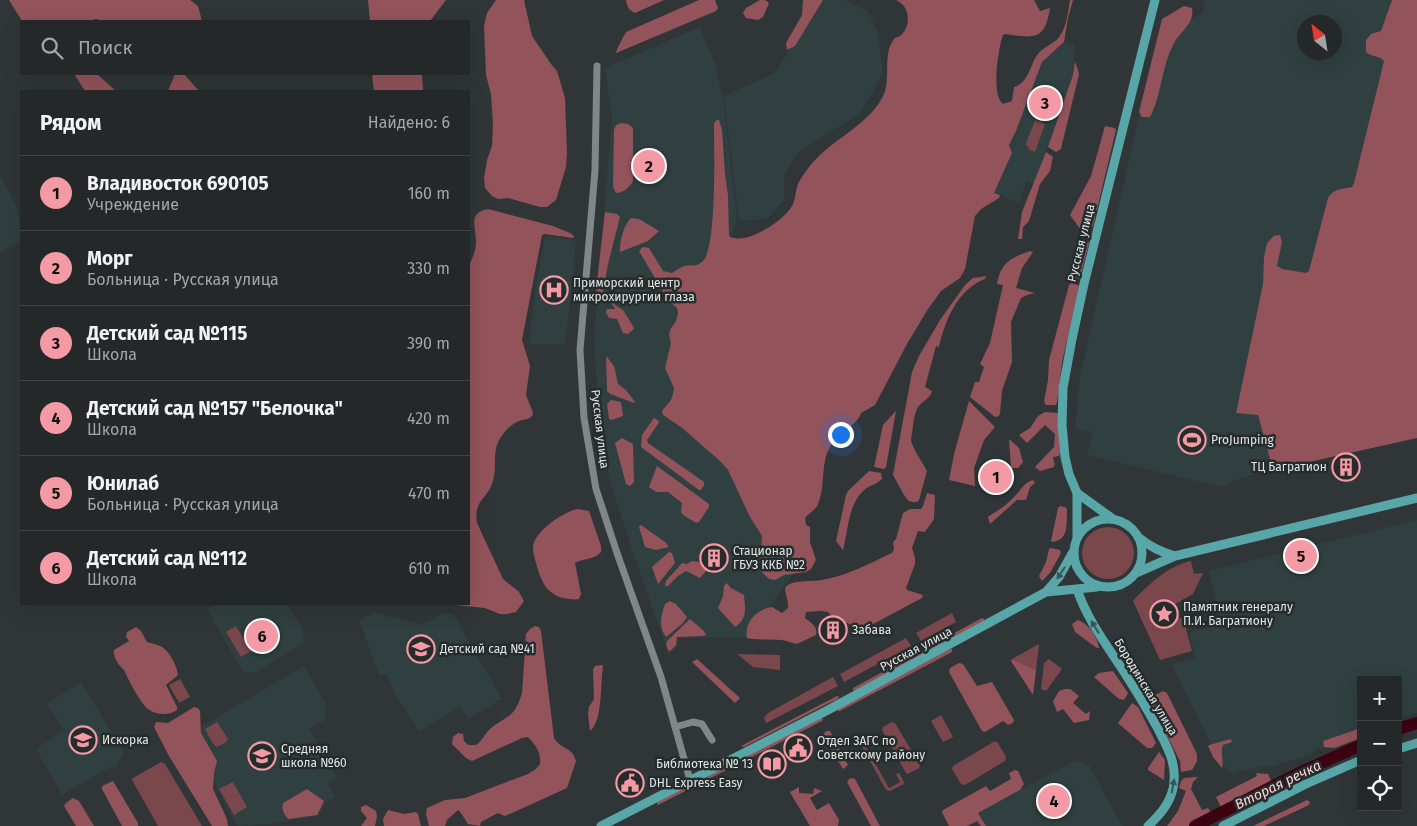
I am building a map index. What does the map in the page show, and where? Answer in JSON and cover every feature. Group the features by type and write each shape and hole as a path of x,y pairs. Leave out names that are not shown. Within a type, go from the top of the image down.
{"main road":[{"name":"Русская улица","path":"1077,537 1077,493 1067,469 1062,425 1067,364 1084,284 1155,0"},
{"path":"1077,493 1114,519 1127,524 1138,537 1156,550 1175,556"},
{"path":"1114,519 1101,519 1090,524 1077,537 1073,552 1077,566 1084,578 1100,587 1120,585 1136,573 1175,556 1417,498"},
{"path":"1136,573 1142,554 1138,537"},
{"name":"Русская улица","path":"601,826 835,706 1046,592 1059,577 1073,552"},
{"name":"Русская улица","path":"1046,592 1100,587"},
{"name":"Бородинская улица","path":"1077,589 1084,609 1141,699 1169,750 1174,774 1172,792 1166,806 1148,826"},
{"path":"1402,748 1417,743"},
{"path":"1223,826 1306,784 1357,762"}],"street":[{"name":"Русская улица","path":"597,66 595,170 580,350 584,418 596,489 654,657 690,780"},
{"path":"675,728 693,722 702,724 712,740"}],"shaded area":[{"path":"9,0 190,0 198,6 202,20 96,19 21,20"},
{"path":"368,0 446,0 431,20 370,20"},
{"path":"496,0 524,0 532,36 557,71 565,98 566,167 556,200 547,207 540,207 508,198 498,199 492,196 485,188 484,178 492,146 493,124 491,94 486,75 484,26 487,13"},
{"path":"626,0 664,0 635,13 631,11"},
{"path":"699,0 715,0 718,8 716,11 616,53 626,32"},
{"path":"760,0 765,0 769,3 763,17 758,20 746,18 743,13 746,8"},
{"path":"803,0 823,0 795,46 787,50 786,43 802,15"},
{"path":"820,0 844,0 868,11 878,33 883,74 860,113 797,153 784,176 784,200 768,218 739,221 724,96 775,73"},
{"path":"896,0 1034,0 1040,11 1050,8 1045,27 1036,35 1003,35 999,50 996,82 999,99 1003,104 1012,101 1014,87 1023,82 1038,54 1059,37 1066,22 1070,0 1073,0 1064,42 1042,62 1009,145 1012,153 994,193 1000,195 999,198 981,209 975,216 965,269 960,278 941,291 928,309 875,405 861,413 857,421 830,447 825,461 822,490 818,504 805,518 806,525 810,527 810,542 816,560 811,569 806,572 784,575 775,580 769,579 760,570 762,536 750,517 728,470 681,427 663,415 662,411 671,400 674,388 665,368 671,343 670,330 676,321 678,313 677,308 668,300 639,251 643,247 649,248 663,271 672,273 682,267 697,265 703,261 711,237 713,218 714,123 717,120 719,120 722,130 730,237 745,238 754,235 771,226 785,215 793,203 798,184 811,164 824,151 863,121 884,94 889,50 895,38 906,29 908,19 906,9"},
{"path":"1205,0 1411,0 1361,188 1312,292 1236,413 1258,415 1273,470 1240,478 1222,487 1087,455 1093,432 1075,430 1080,376 1154,50 1171,26 1202,14"},
{"path":"1392,0 1417,0 1417,438 1273,470 1258,415 1236,413 1263,284 1264,257 1267,243 1274,236 1280,235 1282,242 1277,266 1282,269 1306,273 1309,271 1328,198 1335,191 1352,187 1354,183 1384,61 1366,52 1366,40 1371,34 1381,31"},
{"path":"1184,6 1192,8 1191,19 1169,53 1158,96 1150,117 1142,117 1139,112 1162,19"},
{"path":"700,27 715,64 724,103 737,221 704,298 804,559 748,637 678,638 677,648 669,654 611,486 599,420 594,337 612,118 605,68"},
{"path":"1064,42 1075,44 1073,75 1034,183 1027,181 1019,203 994,193 1012,153 1009,145 1042,62"},
{"path":"1075,61 1079,74 1061,149 1056,152 1048,147 1073,75"},
{"path":"75,75 98,75 115,90 84,90"},
{"path":"175,75 185,75 198,90 168,90"},
{"path":"372,75 422,75 423,90 374,90"},
{"path":"1035,120 1045,124 1035,152 1030,150 1026,144"},
{"path":"628,124 633,128 633,181 626,190 616,193 613,187 614,130 616,125"},
{"path":"1105,126 1115,128 1116,130 1093,226 1090,229 1081,230 1070,215 1091,176"},
{"path":"1046,152 1053,157 1050,171 1040,184 1029,221 1023,227 1022,239 1018,239 1022,212"},
{"path":"0,176 16,205 20,222 20,241 0,253"},
{"path":"488,209 553,226 574,236 573,238 542,235 522,340 530,366 526,395 533,415 528,419 513,424 500,439 496,450 493,481 477,509 477,523 503,579 519,592 524,601 516,612 507,614 500,614 485,608 456,605 470,605 470,264 476,246 475,218 481,211"},
{"path":"605,212 617,214 620,217 603,292 599,297 596,290"},
{"path":"631,218 639,219 659,231 648,241 620,252 622,234"},
{"name":"Приморский центр микрохирургии глаза","path":"545,236 576,240 565,345 529,344 536,284"},
{"path":"1081,240 1087,240 1089,243 1080,278 1078,279 1072,278 1072,276"},
{"path":"1030,251 1033,252 1022,268 1016,288 1035,293 1021,298 1011,322 1012,362 1002,391 1000,413 999,416 995,417 970,397 975,382 979,382 984,367 980,364 990,343 1003,285 997,284 1001,271 1012,259"},
{"path":"986,276 985,279 967,290 960,298 949,316 939,347 936,346 925,387 932,391 930,396 916,410 911,440 927,471 919,500 917,502 910,501 893,475 912,372 940,320 965,285 973,278"},
{"path":"1071,283 1079,287 1062,362 1057,403 1055,405 1046,405 1044,401 1049,360"},
{"path":"613,296 615,305 623,310 633,326 634,329 628,334 623,333 617,319 609,318 606,313 607,309 615,309 611,302"},
{"path":"606,356 614,366 618,384 626,390 634,403 610,394 607,391"},
{"path":"611,400 621,402 623,416 612,420 609,419 607,404"},
{"path":"969,401 995,427 984,440 974,468 975,486 949,480 954,454"},
{"path":"896,411 886,467 884,469 874,467 883,425"},
{"path":"1045,412 1058,413 1060,453 1059,456 1053,457 1054,467 1040,471 1035,467 1054,447 1055,434 1045,425 1027,443 1019,435 1030,428 1038,416"},
{"path":"654,418 659,421 647,440 648,443 704,482 701,490 641,447 642,435"},
{"path":"622,438 633,444 634,482 630,486 626,484 615,443"},
{"path":"1009,439 1019,448 1023,462 1018,468 1011,468"},
{"path":"657,466 709,504 699,522 696,523 683,515 681,512 682,503 668,492 656,492 649,487"},
{"path":"869,471 881,473 882,479 864,490 857,498 851,512 843,550 836,541 846,495"},
{"path":"1033,480 1035,483 1030,487 1026,500 1017,500 990,524 988,517 1004,506 1024,485"},
{"path":"927,493 935,495 934,519 925,532 918,531 912,548 915,564 906,588 923,595 922,598 860,631 846,622 835,619 828,612 820,611 806,612 805,618 815,627 816,635 797,644 782,640 747,638 750,622 761,610 772,607 782,613 788,608 785,588 788,585 796,582 822,580 840,576 892,553 894,549 893,542 896,539 903,513 910,509 921,509"},
{"path":"1060,506 1067,509 1066,530 1062,538 1052,542 1058,508"},
{"path":"578,509 589,511 601,546 601,552 598,555 575,563 581,594 579,599 563,598 552,593 545,585 535,558 534,542 543,530 557,518"},
{"path":"1417,520 1417,713 1402,717 1402,676 1357,676 1357,729 1323,741 1324,747 1314,750 1311,755 1270,767 1264,766 1234,773 1229,772 1218,759 1171,664 1195,658 1189,632 1222,624 1209,571"},
{"path":"641,525 669,547 656,550 645,547 639,527"},
{"path":"1108,527 1118,529 1126,535 1132,543 1134,553 1132,563 1126,571 1118,577 1108,579 1098,577 1090,571 1084,563 1082,553 1084,543 1090,535 1098,529"},
{"path":"1051,548 1060,550 1061,553 1050,573 1042,581 1039,576"},
{"path":"669,552 672,553 675,563 658,584 652,567"},
{"path":"692,561 699,562 706,567 706,571 700,578 686,571 668,586 665,586 666,581 682,563 687,564"},
{"path":"1191,561 1194,574 1203,573 1193,594 1175,604 1179,618 1183,618 1192,651 1160,660 1133,601 1152,582 1167,571"},
{"path":"727,583 731,588 744,595 744,617 735,627 718,608 723,596 724,586"},
{"path":"670,601 676,604 687,617 682,624 666,637 661,625 661,617 665,604"},
{"path":"216,605 288,605 302,629 304,643 256,672 243,672 207,609"},
{"name":"Детский сад №41","path":"374,612 420,625 443,614 453,614 502,699 468,719 460,707 419,731 396,697 387,674 379,675 359,621"},
{"path":"952,613 956,622 921,641 916,633"},
{"path":"982,618 984,621 855,691 853,690 853,688"},
{"path":"690,619 706,635 677,637 676,645 670,651 668,650 667,641"},
{"path":"1078,620 1092,631 1099,648 1075,632 1072,624"},
{"path":"236,626 251,651 241,657 226,632"},
{"path":"535,626 539,627 541,631 554,738 560,745 572,753 576,761 567,788 505,816 498,813 481,822 480,826 468,824 458,810 447,820 445,826 429,826 426,814 427,808 445,800 465,798 528,774 540,764 537,749 528,737 472,761 466,758 452,744 453,737 458,733 463,734 464,741 468,745 476,745 489,730 509,716 516,708 522,693 526,634"},
{"path":"136,627 141,631 147,642 165,649 175,664 178,675 166,685 177,707 177,710 174,712 166,714 157,713 147,708 115,658 114,650 129,641 126,637 127,632"},
{"path":"906,638 911,646 844,682 840,674"},
{"path":"1039,644 1036,670 1012,659"},
{"path":"952,649 952,652 838,711 838,709"},
{"path":"737,654 780,655 780,670 753,667"},
{"path":"697,659 740,698 735,703 692,662"},
{"path":"1012,659 1036,670 1033,695 1011,661"},
{"path":"1049,659 1062,669 1046,691 1041,689 1044,663"},
{"path":"959,663 963,664 977,686 992,682 1014,720 1013,723 1008,725 1003,721 985,732 982,731 949,672 950,668"},
{"path":"602,665 599,711 594,726 590,731 588,714 589,707 594,699 593,670 595,666"},
{"name":"Средняя школа №60","path":"304,666 326,704 325,720 309,729 337,778 328,784 335,796 326,803 318,816 269,824 237,826 188,734"},
{"path":"1113,671 1128,693 1124,700 1119,699 1094,677 1099,673"},
{"path":"833,677 838,686 766,723 764,718 768,713"},
{"path":"180,679 190,697 179,703 169,685"},
{"name":"Искорка","path":"81,682 124,753 114,769 112,766 62,795 36,749 64,730 47,704"},
{"path":"1070,689 1079,696 1073,703 1086,714 1090,711 1089,720 1074,723 1063,709 1057,712 1053,701 1059,691"},
{"path":"1163,691 1167,693 1197,754 1197,761 1192,770 1181,772 1180,761 1148,699"},
{"path":"837,696 839,697 838,699 744,747 741,746"},
{"path":"1132,703 1138,707 1156,743 1152,748 1147,748 1118,723"},
{"path":"194,707 200,711 201,733 217,761 213,789 227,819 228,826 212,826 169,756 154,727 156,722 168,723"},
{"path":"941,715 953,737 943,742 931,721"},
{"path":"821,718 823,719 822,721 657,804 657,802"},
{"path":"217,722 228,739 217,747 205,729"},
{"path":"892,722 895,723 920,765 919,768 908,774 882,730 883,727"},
{"path":"1357,729 1357,739 1334,748 1324,747 1323,741"},
{"path":"830,731 848,765 843,769 822,735"},
{"path":"861,738 889,788 900,782 896,774 899,773 904,784 890,791 886,790 858,739"},
{"path":"1231,739 1232,742 1223,745 1222,768 1213,757 1208,746"},
{"path":"995,741 1006,757 1005,761 965,785 961,784 952,769 953,766"},
{"path":"1159,752 1165,760 1164,780 1148,770"},
{"path":"1076,760 1089,765 1122,826 986,826 978,813"},
{"path":"161,762 165,764 202,826 158,826 132,780"},
{"path":"1015,770 1018,771 1024,784 1020,790 978,813 986,826 981,826 977,821 967,826 949,826 942,812 943,810 986,786 990,791 1011,779 1009,773"},
{"path":"1256,773 1268,774 1272,783 1272,791 1225,815 1216,797 1257,776"},
{"path":"1198,777 1193,782 1191,789 1202,810 1208,808 1215,820 1205,826 1167,826 1178,811 1186,791 1179,788 1181,781 1184,778"},
{"path":"850,778 855,779 880,826 871,826 847,782"},
{"path":"113,781 138,826 122,826 102,789 102,786"},
{"path":"233,782 247,807 234,815 219,789"},
{"path":"799,787 799,793 813,794 814,788 822,791 810,798 817,810 829,803 839,820 838,826 810,826 790,792"},
{"path":"307,789 324,801 317,815 289,819 283,812 283,803"},
{"path":"73,798 79,801 94,826 76,826 64,806"},
{"path":"1307,800 1310,802 1309,805 1264,826 1253,826"},
{"path":"366,805 376,811 375,826 361,826 367,818 361,811 361,807"},
{"path":"388,810 404,814 416,812 421,826 384,826 383,819"}],"waterway":[{"name":"Вторая речка","path":"1402,728 1417,723"},
{"name":"Вторая речка","path":"1195,826 1297,774 1357,747"}],"place":[{"name":"Детский сад №115","path":"1045,103"},
{"name":"Морг","path":"649,166"},
{"name":"Приморский центр микрохирургии глаза","path":"554,290"},
{"name":"ProJumping","path":"1192,440"},
{"name":"ТЦ Багратион","path":"1346,467"},
{"name":"Владивосток 690105","path":"996,477"},
{"name":"Юнилаб","path":"1301,556"},
{"name":"Стационар ГБУЗ ККБ №2","path":"714,558"},
{"name":"Памятник генералу П.И. Багратиону","path":"1164,614"},
{"name":"Забава","path":"833,630"},
{"name":"Детский сад №112","path":"262,636"},
{"name":"Детский сад №41","path":"421,649"},
{"name":"Искорка","path":"83,740"},
{"name":"Отдел ЗАГС по Советскому району","path":"798,748"},
{"name":"Средняя школа №60","path":"262,756"},
{"name":"Библиотека № 13","path":"772,764"},
{"name":"DHL Express Easy","path":"630,783"},
{"name":"Детский сад №157 \"Белочка\"","path":"1054,801"}]}
